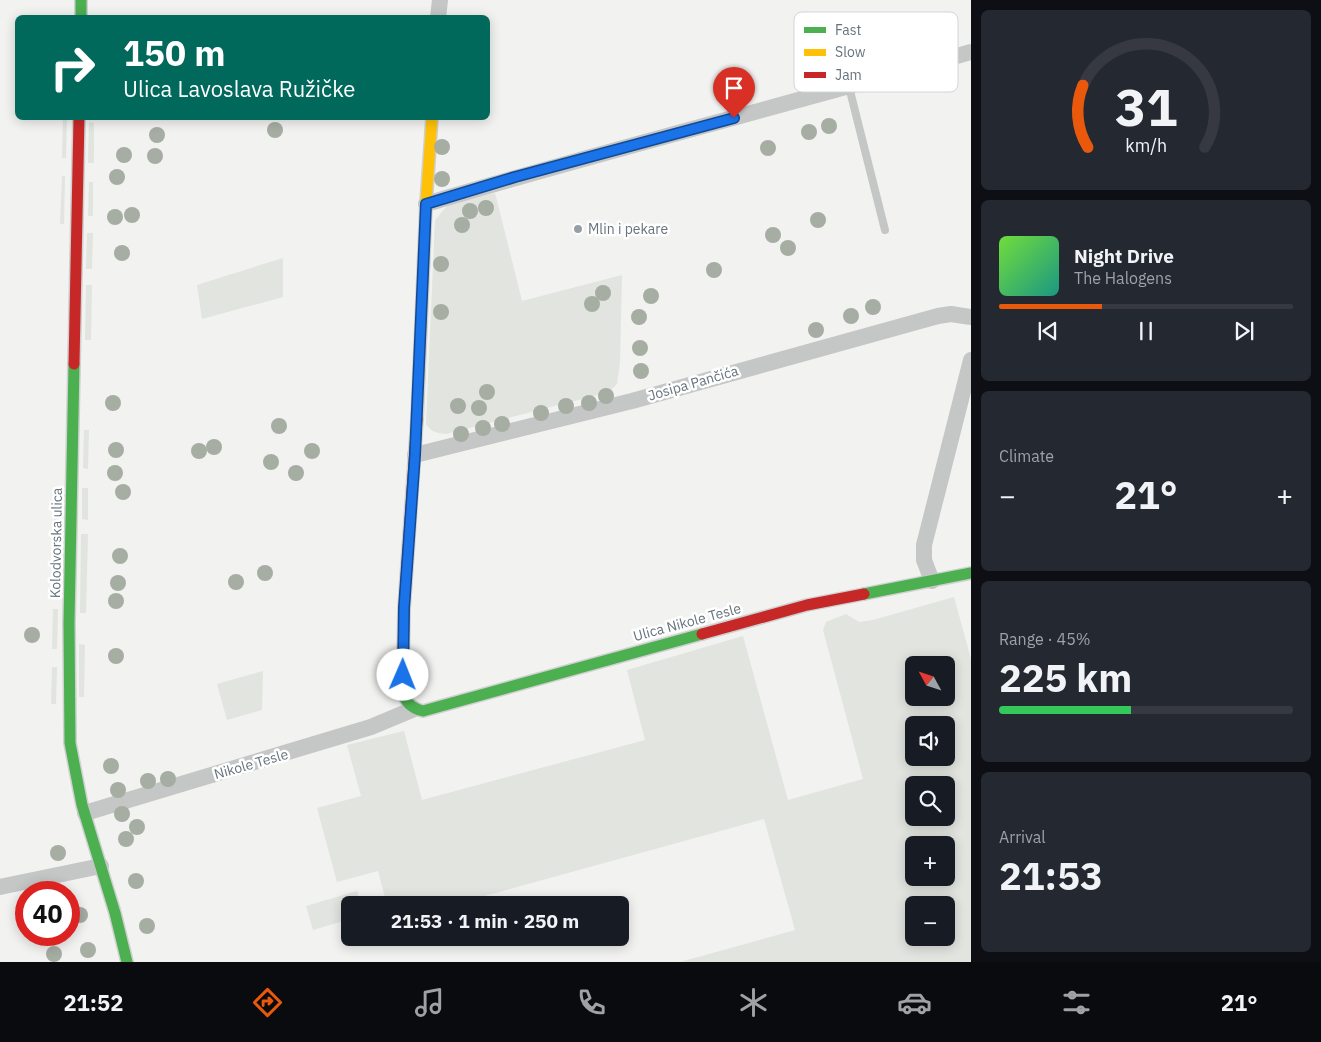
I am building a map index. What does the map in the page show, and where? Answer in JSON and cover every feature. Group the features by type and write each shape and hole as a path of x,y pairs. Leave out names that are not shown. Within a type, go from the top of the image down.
{"street":[{"path":"81,0 81,15"},
{"path":"438,15 440,0"},
{"path":"958,56 971,52"},
{"path":"426,204 515,177 830,92"},
{"name":"Kolodvorska ulica","path":"79,120 69,623 70,743 72,762 85,813 114,907 127,962"},
{"path":"414,709 404,699 403,692 404,608 415,455 426,204 432,120"},
{"name":"Josipa Pančića","path":"415,455 632,401 938,316 951,314 971,317"},
{"path":"932,581 924,560 924,545 971,360"},
{"name":"Ulica Nikole Tesle","path":"414,709 423,710 807,605 971,573"},
{"name":"Nikole Tesle","path":"85,813 371,727 414,709"},
{"path":"0,887 101,866"}],"lane":[{"path":"850,92 885,230"}],"shaded area":[{"path":"63,120 67,120 66,158 62,158"},
{"path":"89,122 94,123 94,163 88,163"},
{"path":"62,176 65,176 64,224 60,224"},
{"path":"89,182 93,182 93,216 88,216"},
{"path":"495,193 522,301 622,275 620,362 617,384 609,392 446,434 437,433 426,424 435,220 448,205"},
{"path":"87,233 93,233 92,269 86,269"},
{"path":"283,258 283,297 202,319 197,285"},
{"path":"86,285 92,285 91,340 85,340"},
{"path":"84,430 89,430 88,469 83,468"},
{"path":"82,488 88,488 88,520 82,519"},
{"path":"54,493 59,494 59,530 54,530"},
{"path":"81,534 88,534 86,613 80,613"},
{"path":"54,545 59,546 58,593 52,593"},
{"path":"954,597 971,659 971,962 680,962 795,930 764,819 485,896 385,896 378,871 337,882 317,808 361,796 347,745 404,731 422,800 645,740 627,670 743,636 788,800 863,779 823,630 826,622 846,614 859,622 873,620"},
{"path":"53,609 58,609 57,649 52,649"},
{"path":"79,644 85,645 84,697 79,697"},
{"path":"52,667 57,667 56,704 51,704"},
{"path":"263,671 262,710 227,720 217,684"},
{"path":"357,891 358,896 341,896 341,922 313,930 306,906"}],"traffic: fast":[{"path":"81,0 81,15"},
{"path":"74,364 69,623 70,743 82,805 115,913 127,962"},
{"path":"864,594 971,573"},
{"path":"403,665 403,687 406,699 409,704 423,711 702,634"}],"traffic: slow":[{"path":"417,419 426,204 432,120"}],"traffic: jam":[{"path":"74,364 79,120"},
{"path":"403,665 404,609 417,419"},
{"path":"702,634 807,605 864,594"}],"place":[{"name":"Mlin i pekare","path":"578,229"}],"route":[{"path":"403,675 404,608 415,455 426,204 515,177 734,118"}]}
